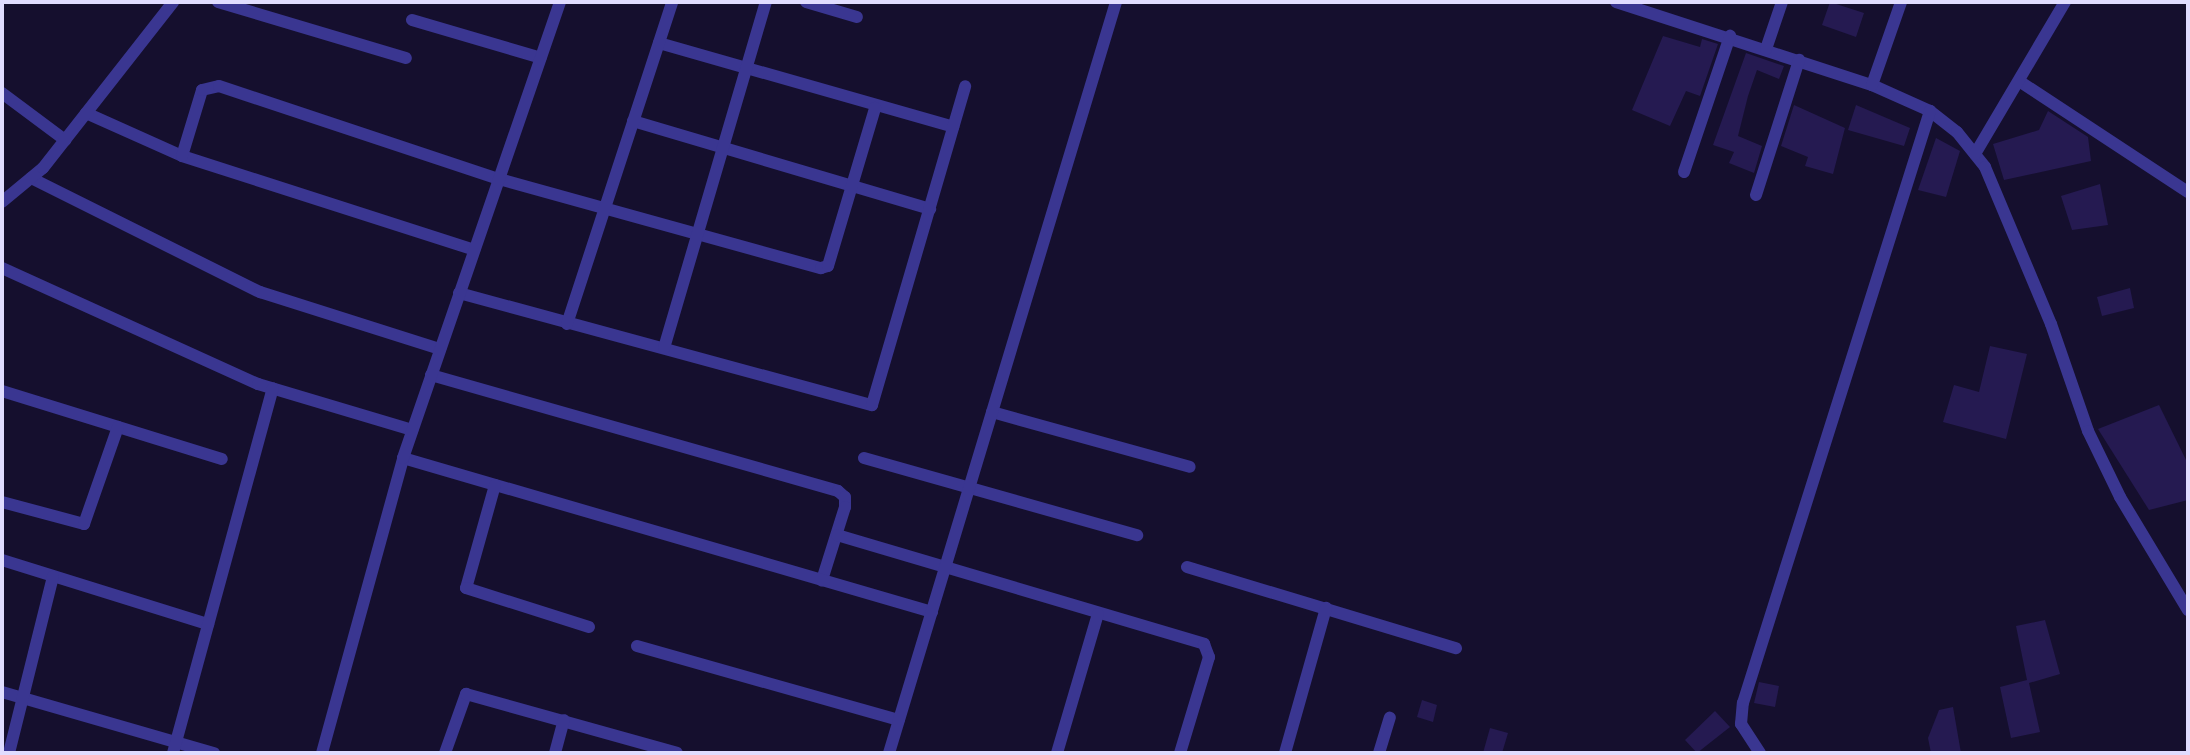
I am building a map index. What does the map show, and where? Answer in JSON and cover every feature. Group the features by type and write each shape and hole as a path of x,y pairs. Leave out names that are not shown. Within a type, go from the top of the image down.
{"street":[{"path":"2,202 30,178 65,140 173,2"},
{"path":"218,2 406,58"},
{"path":"321,753 403,458 560,2"},
{"path":"567,324 672,2"},
{"path":"664,348 766,2"},
{"path":"806,2 857,17"},
{"path":"889,753 1116,2"},
{"path":"1616,2 1730,36 1872,85 1930,111 1975,154 2051,324 2088,431 2120,498 2188,610"},
{"path":"1766,49 1783,2"},
{"path":"1872,85 1901,2"},
{"path":"1975,154 2066,2"},
{"path":"412,20 541,58"},
{"path":"1684,172 1730,36"},
{"path":"659,43 875,108 953,127"},
{"path":"1756,195 1799,60"},
{"path":"2018,81 2188,192"},
{"path":"182,156 202,90 219,86 499,179 828,266 875,108"},
{"path":"459,293 872,405 965,86"},
{"path":"2,93 65,140"},
{"path":"1760,753 1741,724 1743,703 1930,111"},
{"path":"86,113 182,156 474,250"},
{"path":"633,121 929,209"},
{"path":"30,178 260,292 440,349"},
{"path":"2,268 273,388 412,430"},
{"path":"431,375 838,491 845,497 845,507 822,580"},
{"path":"174,748 273,388"},
{"path":"2,391 222,459"},
{"path":"992,412 1191,467"},
{"path":"2,502 84,524 118,427"},
{"path":"403,458 932,612"},
{"path":"864,458 1137,535"},
{"path":"495,485 466,587 589,627"},
{"path":"836,536 1210,650 1180,753"},
{"path":"2,560 208,624"},
{"path":"1187,567 1457,648"},
{"path":"9,753 53,576"},
{"path":"1285,753 1326,608"},
{"path":"1057,753 1098,614"},
{"path":"637,646 899,720"},
{"path":"2,692 174,748 214,753"},
{"path":"445,753 466,694 564,720 655,750 677,753"},
{"path":"1379,753 1390,718"},
{"path":"555,753 564,720"}],"building":[{"path":"1830,2 1864,13 1856,37 1822,25"},
{"path":"1663,36 1700,47 1702,39 1718,44 1700,96 1686,91 1670,126 1632,110"},
{"path":"1746,53 1784,66 1779,79 1757,70 1748,96 1738,136 1762,146 1754,173 1729,163 1734,152 1713,145"},
{"path":"1794,105 1845,128 1833,174 1805,166 1808,157 1781,146"},
{"path":"1856,105 1910,128 1904,146 1848,130"},
{"path":"2048,111 2088,137 2091,161 2004,180 1993,144 2039,130"},
{"path":"1936,138 1960,151 1946,197 1918,190"},
{"path":"2100,184 2108,225 2072,230 2061,196"},
{"path":"2130,288 2134,308 2102,316 2097,297"},
{"path":"1990,346 2027,354 2006,439 1943,422 1954,385 1979,392"},
{"path":"2159,405 2188,464 2188,500 2149,510 2098,429"},
{"path":"2045,620 2060,674 2029,683 2040,732 2011,738 2000,687 2027,680 2016,626"},
{"path":"1759,682 1779,686 1775,707 1754,703"},
{"path":"1422,700 1437,705 1433,722 1417,717"},
{"path":"1953,707 1961,753 1931,753 1928,738 1939,710"},
{"path":"1715,711 1730,727 1697,753 1685,740"},
{"path":"1490,728 1508,733 1502,753 1483,753"}]}
